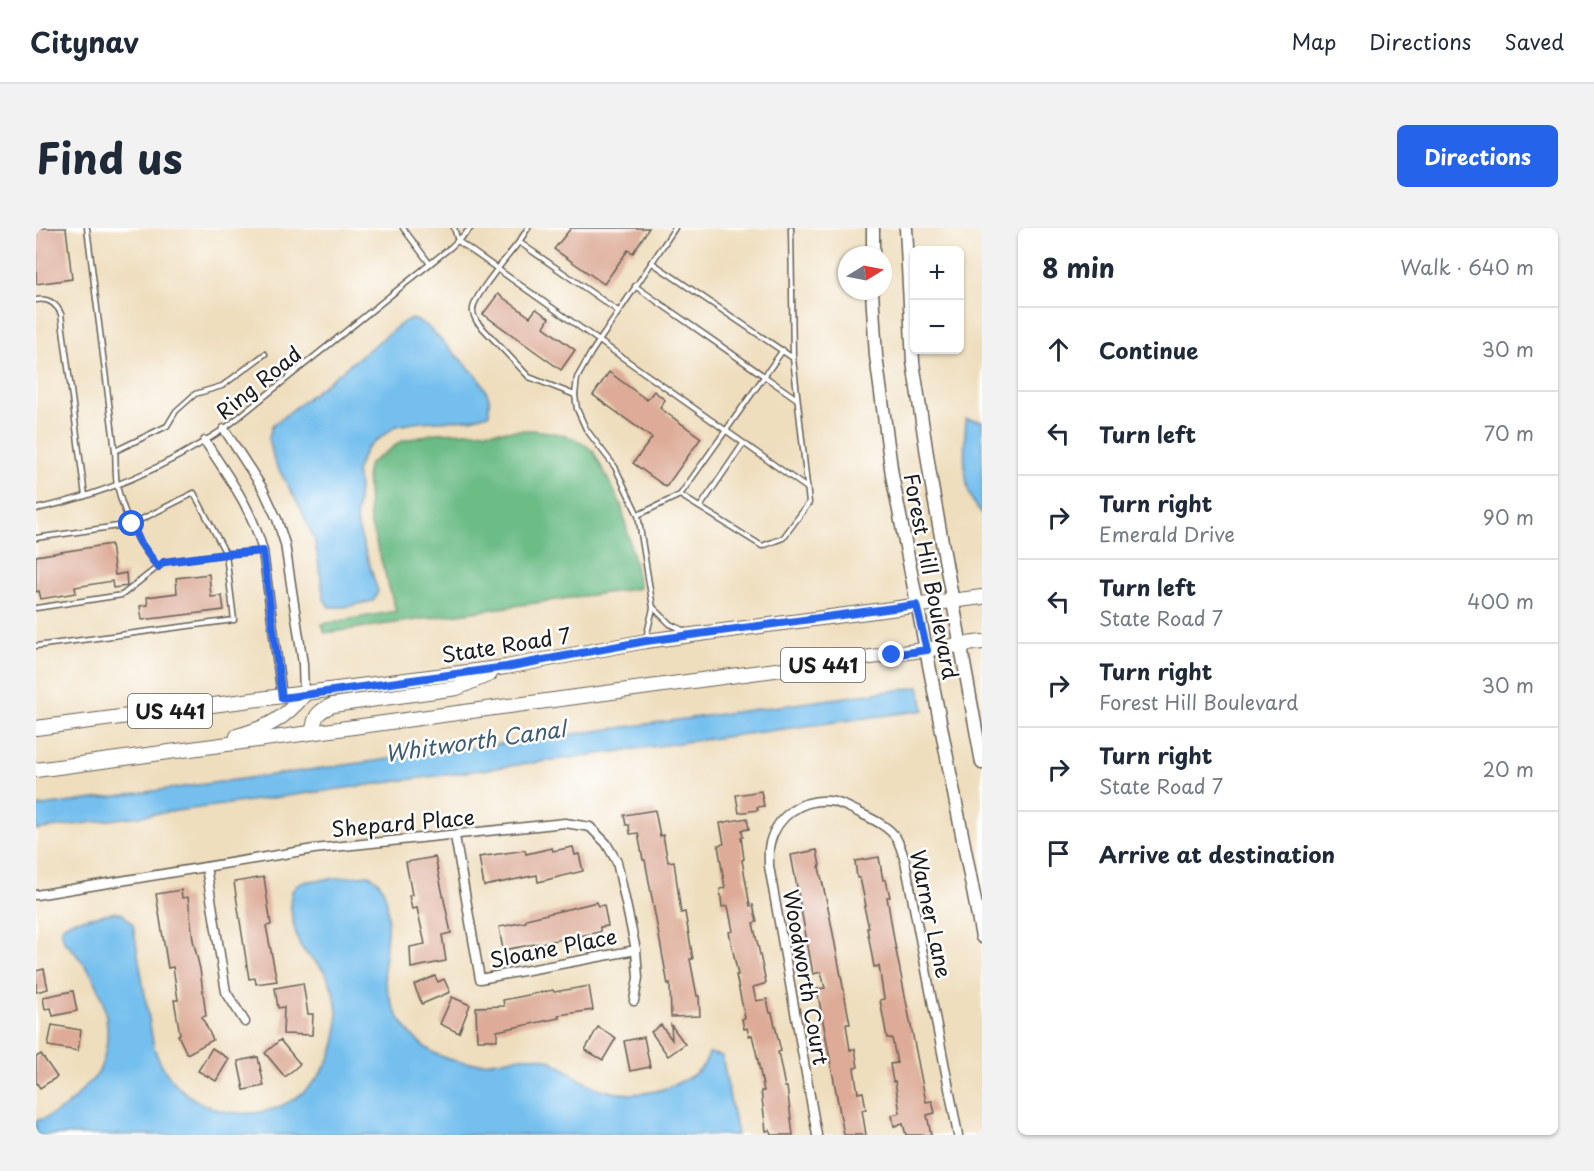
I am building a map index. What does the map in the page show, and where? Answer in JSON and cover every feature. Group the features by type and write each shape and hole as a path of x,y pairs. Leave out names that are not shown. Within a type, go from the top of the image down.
{"main road":[{"path":"873,228 873,246"},
{"name":"Forest Hill Boulevard","path":"906,228 914,362 931,481 982,763"},
{"name":"Forest Hill Boulevard","path":"873,300 876,356 892,476 982,937"},
{"name":"State Road 7","path":"36,728 282,698 506,667 646,641 982,597"},
{"name":"US 441","path":"36,770 982,642"},
{"path":"313,732 314,718 321,710 333,705 457,688 506,667"},
{"path":"198,748 265,728 281,719 304,694"}],"street":[{"path":"224,429 263,489 277,519 285,544 303,664 304,694"},
{"path":"206,441 246,503 257,529 263,551 282,698"},
{"name":"Warner Lane","path":"776,826 796,808 811,803 830,801 878,822 895,836 905,861 958,1135"},
{"name":"Shepard Place","path":"36,895 314,849 565,823 590,827 606,843 617,862 636,950 638,978 634,1001"},
{"name":"Woodworth Court","path":"776,826 769,845 769,866 817,1135"},
{"name":"Sloane Place","path":"455,836 480,980 636,950"},
{"path":"206,867 226,992 245,1022"}],"lane":[{"path":"87,228 115,452 117,485 140,542 158,567"},
{"path":"403,228 430,264"},
{"path":"454,228 458,241 807,488"},
{"name":"Ring Road","path":"36,509 85,496 145,474 206,441 430,264 471,228"},
{"path":"528,228 473,307 473,315 529,377 575,395"},
{"path":"646,641 653,608 638,515 615,467 586,429 577,409 575,395 577,378 599,340 675,228"},
{"path":"680,495 762,546 783,538 809,503 794,358 791,228"},
{"path":"519,242 618,311"},
{"path":"651,262 794,358"},
{"path":"635,286 798,399"},
{"path":"36,300 48,300 61,314 85,496"},
{"path":"638,515 680,495 783,350"},
{"path":"115,452 167,426 177,411 195,394 222,386 265,354"},
{"path":"700,507 743,444"},
{"path":"36,538 132,524 194,493 226,554 234,620 36,646"},
{"path":"36,608 122,595 164,562 263,551"},
{"path":"653,608 670,624 696,634"}],"green space":[{"path":"531,430 564,435 586,445 593,451 621,504 640,588 325,633 322,624 396,611 370,522 367,472 369,464 402,441 436,433"}],"water":[{"path":"413,319 426,325 483,384 489,398 489,414 471,419 396,426 366,449 356,471 359,487 356,521 378,592 373,601 344,607 329,607 324,599 315,541 300,507 274,461 269,438 272,426 405,321"},
{"path":"966,419 982,421 982,514 970,495 967,483 964,456"},
{"path":"919,687 924,710 36,830 36,807"},
{"path":"369,875 378,882 387,904 384,968 390,997 403,1024 422,1045 445,1058 470,1063 526,1057 543,1058 554,1062 597,1088 632,1094 667,1088 689,1078 698,1071 705,1063 709,1053 722,1056 737,1135 36,1135 36,1121 63,1108 96,1076 104,1058 106,1044 106,1014 102,1000 91,974 65,943 61,931 64,925 71,921 116,912 123,914 133,925 154,1048 170,1077 191,1097 216,1109 243,1113 270,1110 296,1098 317,1078 333,1050 337,1031 336,1002 330,983 324,970 304,951 295,930 291,911 293,890 297,885 308,881"}],"building":[{"path":"36,228 66,228 72,279 36,284"},
{"path":"571,228 649,228 633,253 628,250 604,284 554,249"},
{"path":"498,294 530,317 536,309 549,318 544,327 575,350 561,370 483,314"},
{"path":"609,372 647,400 654,391 665,400 660,408 701,438 666,487 633,463 652,438 593,395"},
{"path":"111,544 115,575 126,573 127,586 113,588 112,581 75,587 76,593 41,599 39,591 36,592 36,556"},
{"path":"209,574 211,597 222,596 224,610 142,620 140,606 148,605 147,597 177,593 176,578"},
{"path":"761,791 764,806 757,807 758,810 739,813 736,795"},
{"path":"655,810 668,862 674,861 681,913 685,912 693,959 690,959 697,996 699,996 700,1016 671,1017 670,984 668,985 645,860 643,860 638,833 630,834 629,825 626,825 624,815"},
{"path":"747,818 749,829 742,830 743,837 741,837 744,859 742,860 750,906 753,905 757,922 753,923 766,982 753,987 756,1001 767,999 770,1013 772,1013 781,1051 778,1052 785,1087 787,1087 793,1135 771,1135 770,1130 766,1131 761,1091 764,1091 757,1056 752,1035 749,1036 747,1028 744,1029 742,1019 745,1018 729,932 733,931 728,906 722,907 720,889 725,888 718,845 724,844 720,823"},
{"path":"573,847 575,855 579,854 583,871 538,882 537,875 484,886 479,857 525,850 526,854 552,848 553,851"},
{"path":"817,850 850,1024 846,1024 850,1050 855,1049 858,1067 854,1068 858,1093 863,1092 866,1109 862,1110 866,1135 844,1135 817,989 825,988 821,972 813,974 791,855"},
{"path":"435,857 451,933 442,935 446,961 411,968 410,947 425,944 417,908 412,909 406,862"},
{"path":"879,857 883,880 886,880 890,897 887,897 895,945 926,1102 932,1101 935,1113 927,1115 931,1135 906,1135 903,1124 894,1126 892,1115 900,1113 890,1064 897,1063 892,1038 887,1038 880,1000 884,999 879,966 874,967 864,907 866,906 860,878 857,878 855,861"},
{"path":"264,877 271,925 266,926 277,981 256,984 255,978 249,979 234,882"},
{"path":"181,890 182,898 188,897 193,940 200,969 206,1016 202,1017 213,1040 187,1054 178,1035 180,1034 174,1000 178,1000 173,967 168,968 156,894"},
{"path":"597,902 598,906 604,905 608,926 600,927 600,932 503,950 499,927 526,922 526,919"},
{"path":"44,969 48,989 36,992 36,971"},
{"path":"435,976 438,982 444,979 450,992 422,1004 414,985"},
{"path":"303,983 308,1014 313,1014 312,1035 283,1034 284,1007 278,1008 275,988"},
{"path":"589,986 593,1010 558,1015 559,1018 497,1031 497,1040 477,1040 476,1007 504,1006 503,1000 553,990 554,992"},
{"path":"73,991 77,1011 53,1016 51,1008 45,1009 43,997"},
{"path":"452,997 470,1005 459,1033 440,1024"},
{"path":"52,1025 81,1030 78,1051 48,1046"},
{"path":"661,1025 672,1040 671,1025 685,1044 668,1056 651,1032"},
{"path":"598,1027 616,1038 603,1060 585,1050"},
{"path":"644,1037 650,1067 630,1071 624,1041"},
{"path":"280,1040 300,1064 285,1077 265,1053"},
{"path":"212,1048 229,1059 216,1081 198,1071"},
{"path":"41,1054 57,1077 40,1088 36,1082 36,1057"},
{"path":"258,1057 264,1086 244,1090 238,1061"}],"route":[{"path":"132,524 140,542 158,567 164,562 263,551 282,698 506,667 646,641 916,605 927,650 892,655"}],"water label":[{"name":"Whitworth Canal","path":"475,740"}]}
